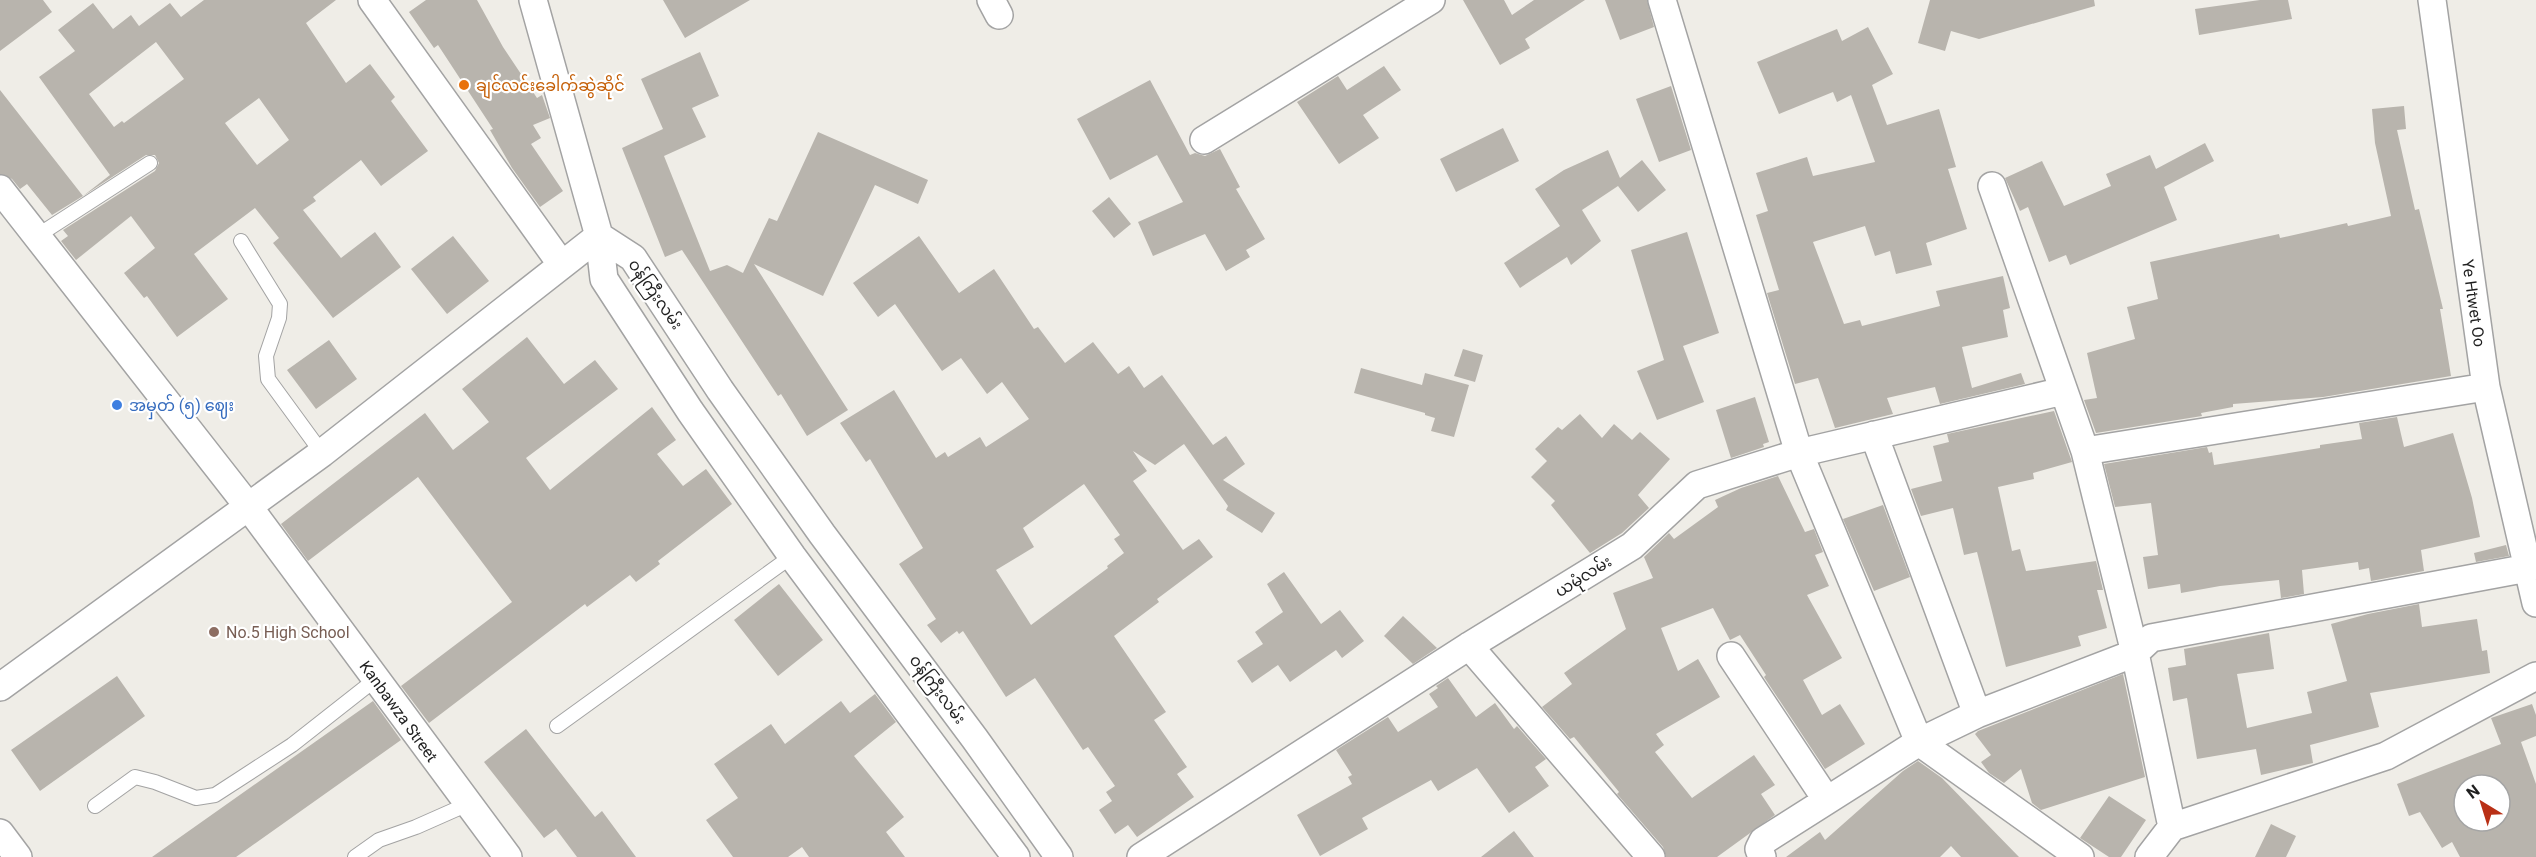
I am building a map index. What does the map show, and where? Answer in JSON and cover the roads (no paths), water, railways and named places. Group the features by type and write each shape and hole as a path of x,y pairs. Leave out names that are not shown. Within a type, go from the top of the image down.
{"street":[{"path":"372,0 562,265"},
{"path":"0,687 322,453 599,236 533,0"},
{"path":"1204,140 1431,0"},
{"path":"1662,0 1799,453 1919,742 2080,857"},
{"name":"Ye Htwet Oo","path":"2432,0 2486,387 2536,603"},
{"path":"1992,186 2085,451 2135,653 2172,827"},
{"name":"Kanbawza Street","path":"0,189 248,506 508,857"},
{"name":"ဝန်ကြီးလမ်း","path":"599,236 604,279 690,411 792,556 1016,857"},
{"name":"ဝန်ကြီးလမ်း","path":"599,236 633,258 720,390 822,534 975,739 1059,857"},
{"path":"2085,451 2486,387"},
{"name":"ယမုံလမ်း","path":"1141,857 1469,646 1632,546 1696,485 1799,453 2063,391"},
{"path":"1874,435 1977,714"},
{"path":"1762,857 1759,849 1763,841 1919,742 1977,714 2135,653 2151,638 2528,568"},
{"path":"1469,646 1650,857"},
{"path":"1731,656 1826,800"},
{"path":"2149,857 2172,827 2386,756 2536,676"},
{"path":"0,833 18,857"}],"lane":[{"path":"36,236 150,163"},
{"path":"241,241 280,304 279,318 266,356 268,379 322,453"},
{"path":"557,726 792,556"},
{"path":"95,806 135,777 196,798 215,795 292,745 376,679"},
{"path":"355,857 379,840 416,827 468,804"}],"place":[{"name":"ချင်လင်းခေါက်ဆွဲဆိုင်","path":"464,85"},
{"name":"အမှတ် (၅) ဈေး","path":"117,405"},
{"name":"No.5 High School","path":"214,632"}]}
